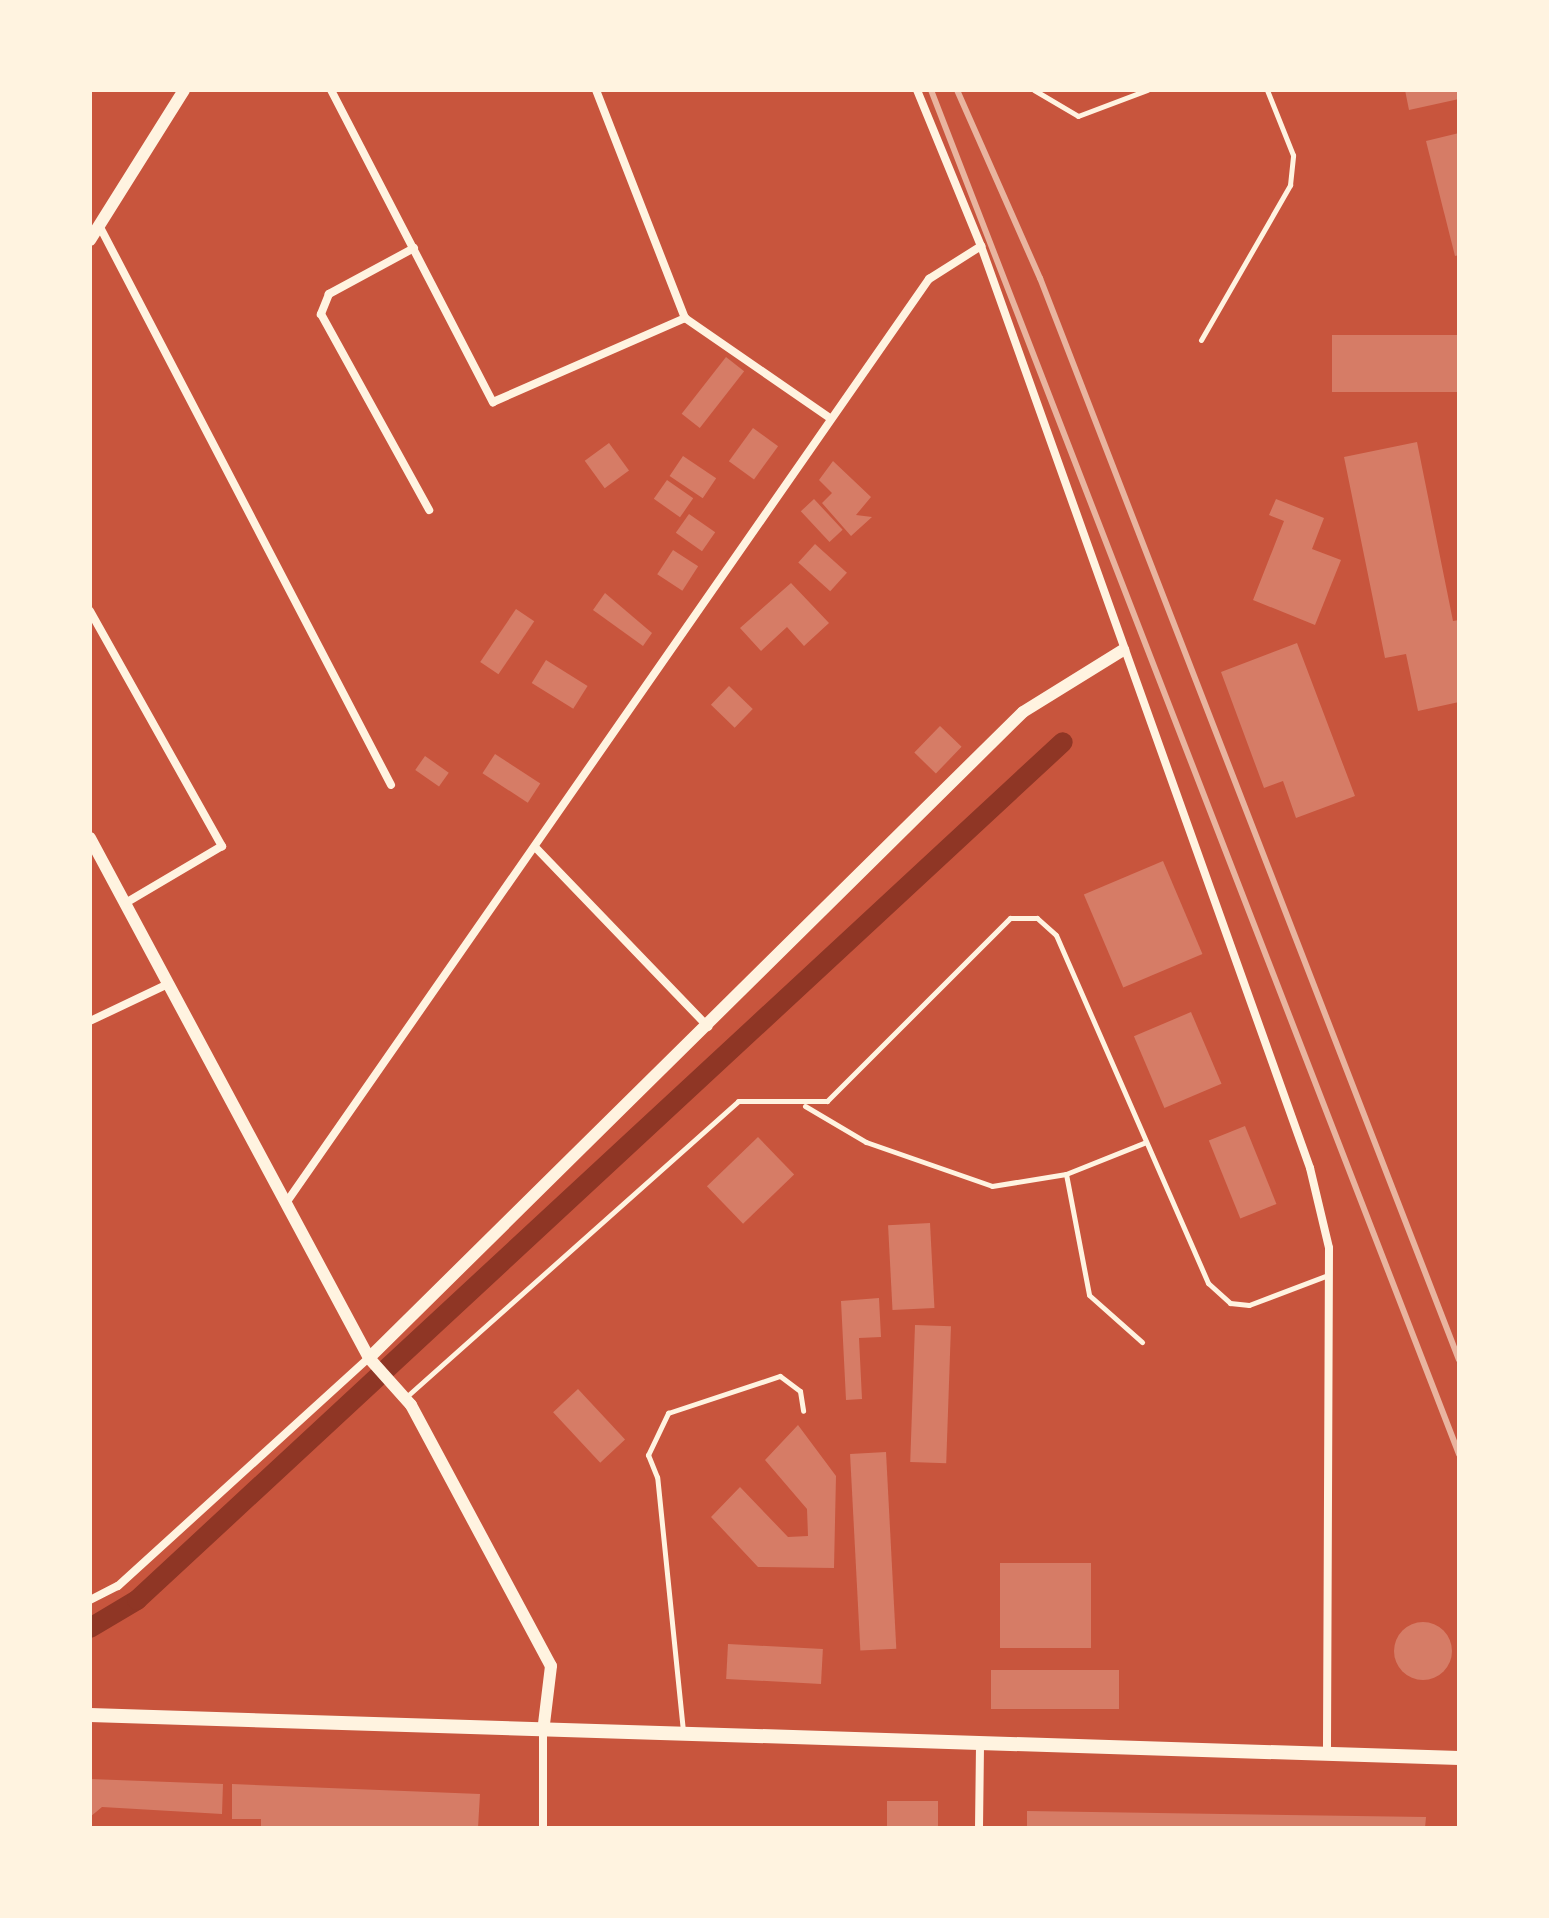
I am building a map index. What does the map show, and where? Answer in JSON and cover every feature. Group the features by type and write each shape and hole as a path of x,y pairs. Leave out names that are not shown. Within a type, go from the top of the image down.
{"main road":[{"path":"90,1715 543,1732 683,1732 1327,1756 1459,1758"}],"street":[{"path":"90,240 101,229 184,90"},
{"path":"331,90 493,402 685,318"},
{"path":"596,90 685,318 830,418"},
{"path":"917,90 981,246 1310,1168 1329,1275 1327,1756"},
{"path":"101,229 391,785"},
{"path":"286,1203 537,849 830,418 929,279 981,246"},
{"path":"414,248 329,294 321,314 429,510"},
{"path":"90,611 222,846 124,904"},
{"path":"90,1600 118,1586 369,1358 708,1027 1023,712 1123,650"},
{"path":"90,838 369,1358 405,1398 551,1666 543,1732 543,1828"},
{"path":"537,849 708,1027"},
{"path":"90,1021 168,984"},
{"path":"979,1828 980,1743"}],"lane":[{"path":"1034,90 1078,116 1147,90"},
{"path":"1201,340 1290,185 1293,155 1267,90"},
{"path":"805,1106 827,1101 1010,918 1037,918 1056,935 1208,1283 1230,1303 1249,1305 1329,1275"},
{"path":"405,1398 738,1101 780,1098 805,1106 943,1174 992,1186 1066,1174 1146,1142"},
{"path":"1066,1174 1089,1295 1142,1342"},
{"path":"683,1732 657,1477 648,1455 668,1413 780,1376 800,1391 803,1411"}],"building":[{"path":"1405,90 1459,90 1459,99 1409,110"},
{"path":"1459,133 1459,255 1455,256 1426,141"},
{"path":"1332,335 1459,335 1459,392 1332,392"},
{"path":"726,357 744,371 700,428 682,414"},
{"path":"753,428 778,446 754,479 729,461"},
{"path":"1417,442 1453,621 1459,620 1459,702 1418,711 1406,654 1385,658 1344,457"},
{"path":"609,443 629,471 605,488 585,461"},
{"path":"683,456 716,478 703,498 670,476"},
{"path":"833,461 871,497 856,515 872,517 851,536 822,503 832,493 819,480"},
{"path":"667,480 693,498 680,517 654,499"},
{"path":"814,499 843,530 829,542 801,511"},
{"path":"1276,499 1324,518 1312,549 1341,560 1315,625 1253,600 1284,521 1269,515"},
{"path":"689,514 715,532 702,551 676,533"},
{"path":"815,544 847,573 830,591 798,563"},
{"path":"673,550 698,566 682,591 657,574"},
{"path":"791,583 829,623 804,646 787,627 761,651 740,628"},
{"path":"605,593 652,633 643,646 593,610"},
{"path":"516,609 534,621 498,674 480,662"},
{"path":"1297,643 1355,796 1296,818 1283,781 1264,788 1221,672"},
{"path":"546,660 588,686 573,709 532,683"},
{"path":"729,686 753,709 735,728 711,705"},
{"path":"940,726 962,747 936,773 914,753"},
{"path":"495,754 540,783 528,803 482,773"},
{"path":"425,756 449,773 439,787 415,770"},
{"path":"1163,861 1202,954 1123,988 1084,895"},
{"path":"1191,1012 1221,1084 1164,1108 1134,1036"},
{"path":"1245,1126 1276,1204 1240,1218 1209,1141"},
{"path":"758,1137 794,1174 743,1224 707,1186"},
{"path":"930,1223 934,1308 893,1310 888,1225"},
{"path":"879,1298 881,1337 859,1338 862,1399 846,1400 841,1301"},
{"path":"915,1325 951,1326 946,1463 910,1462"},
{"path":"578,1389 625,1439 600,1463 553,1412"},
{"path":"798,1425 836,1476 834,1568 758,1567 711,1517 740,1487 788,1537 808,1536 807,1509 765,1460"},
{"path":"886,1452 896,1649 860,1651 850,1454"},
{"path":"1000,1563 1091,1563 1091,1648 1000,1648"},
{"path":"1423,1622 1444,1630 1452,1651 1444,1672 1423,1680 1402,1672 1394,1651 1402,1630"},
{"path":"728,1644 823,1649 821,1684 726,1679"},
{"path":"991,1670 1119,1670 1119,1709 991,1709"},
{"path":"90,1779 223,1784 222,1814 102,1807 90,1817"},
{"path":"232,1784 480,1794 478,1828 261,1828 261,1819 232,1819"},
{"path":"887,1801 938,1801 938,1828 887,1828"},
{"path":"1027,1811 1426,1817 1425,1828 1027,1828"}],"waterway":[{"path":"90,1628 137,1600 1063,742"}],"railway":[{"path":"931,90 1459,1454"},
{"path":"957,90 1040,278 1459,1360"}]}
